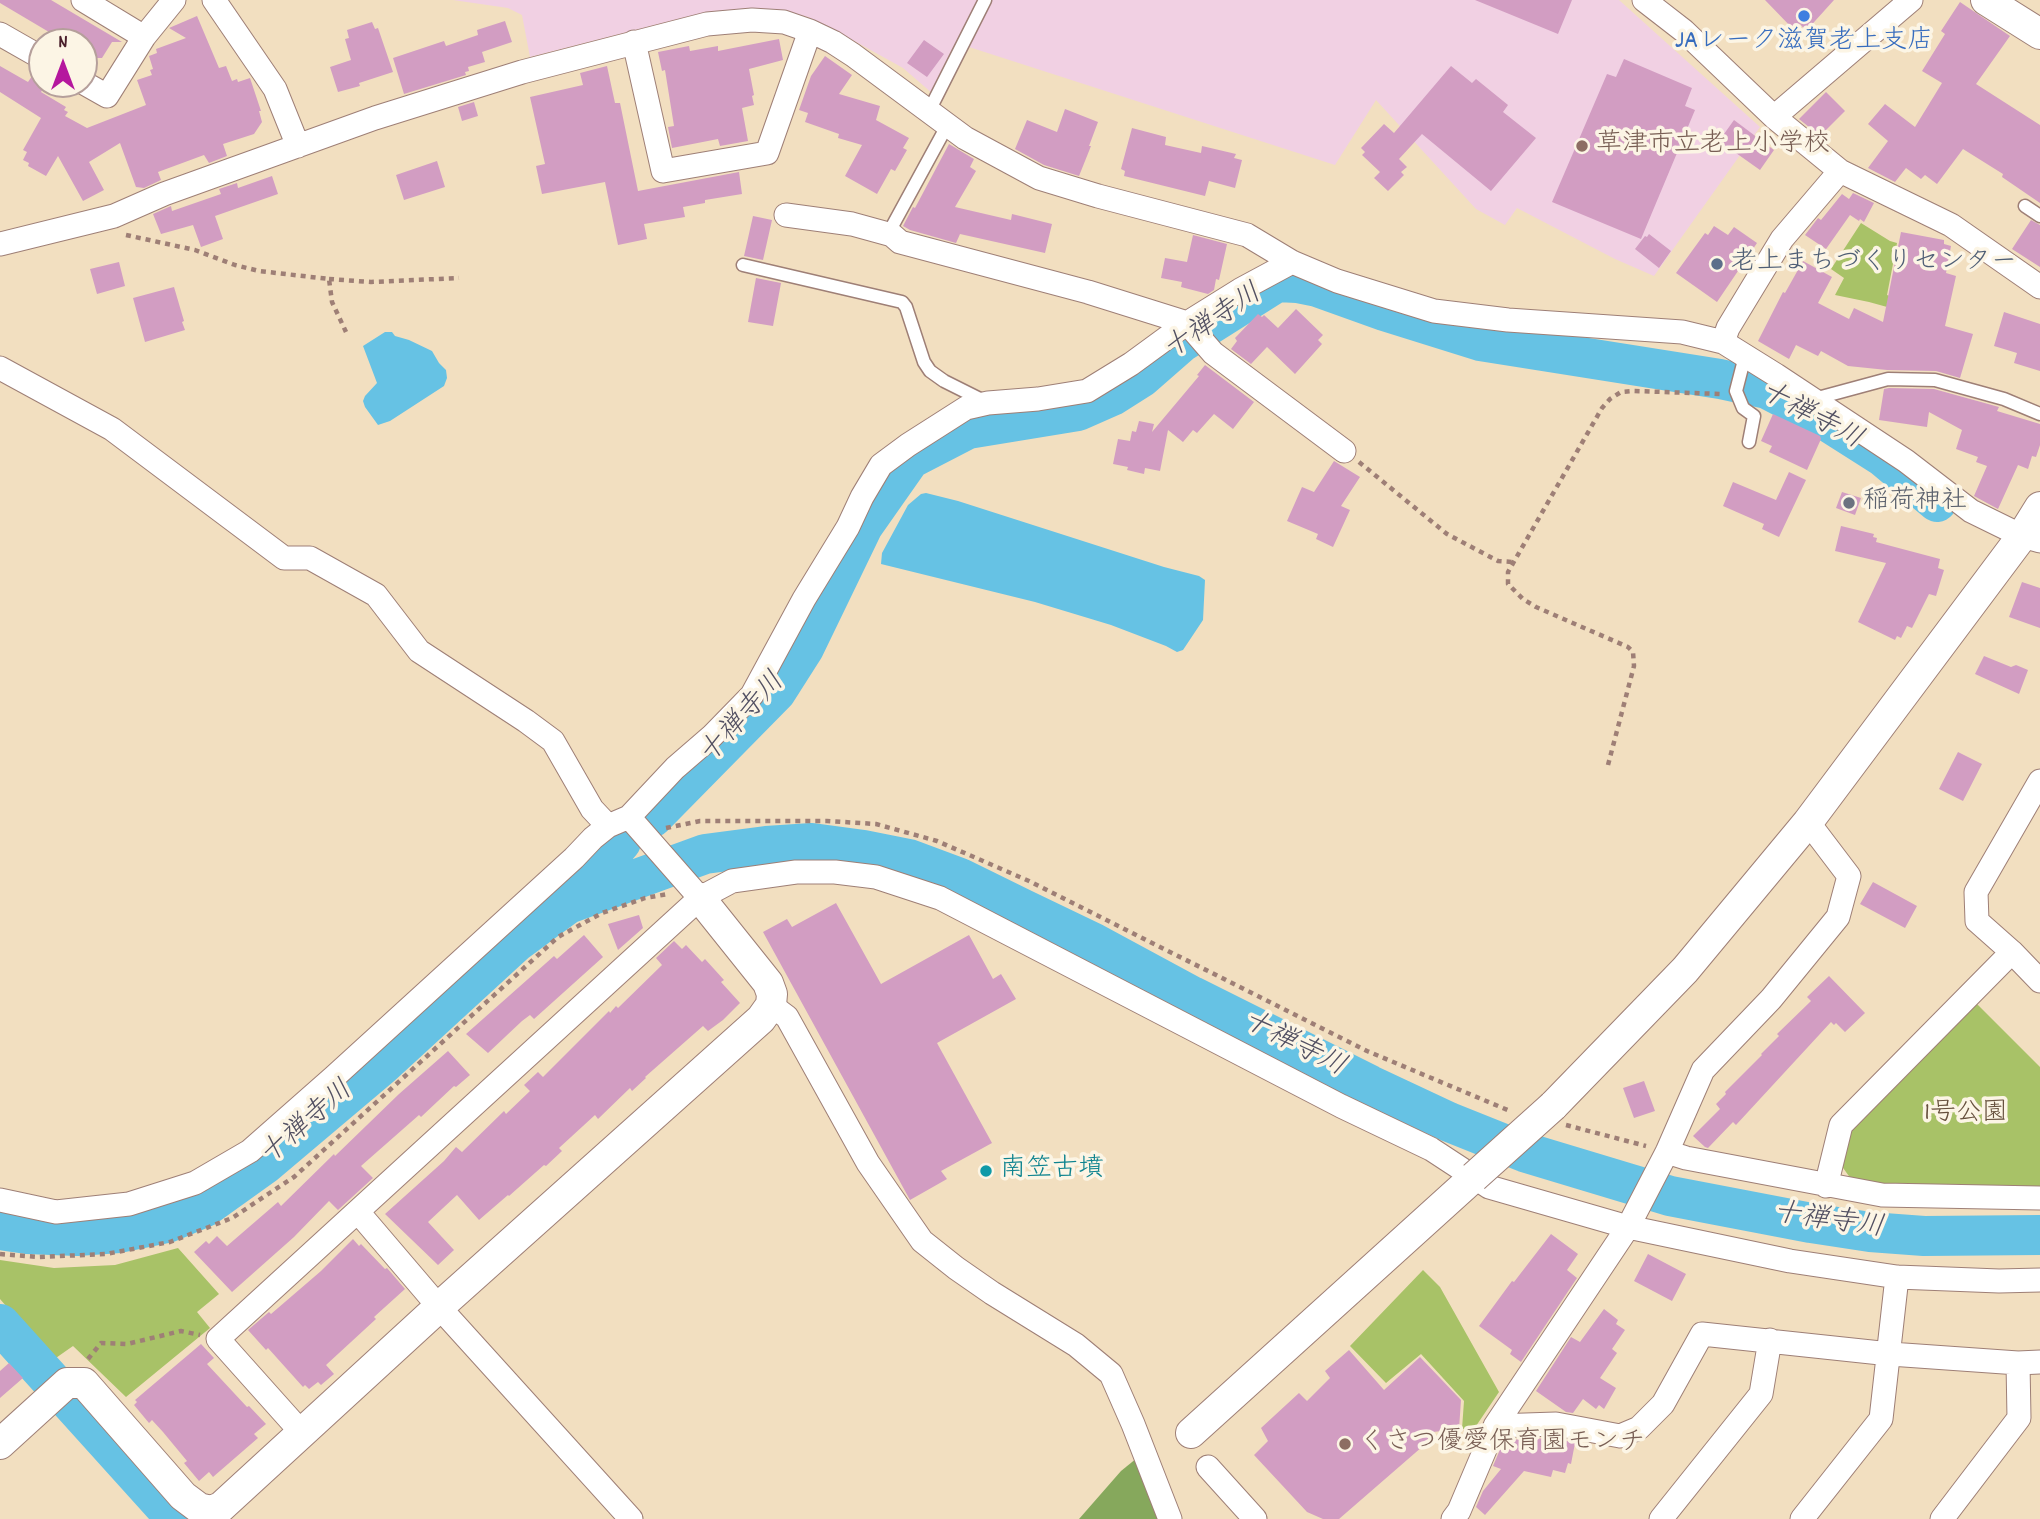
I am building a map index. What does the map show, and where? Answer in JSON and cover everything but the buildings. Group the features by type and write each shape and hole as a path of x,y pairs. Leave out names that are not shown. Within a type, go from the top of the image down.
{"street":[{"path":"83,0 144,37"},
{"path":"98,91 107,96 144,37 174,0"},
{"path":"214,0 275,89 298,146"},
{"path":"1644,0 1684,31 1774,117 1840,171 1951,225 2040,287"},
{"path":"1774,117 1911,0"},
{"path":"1986,0 2040,34"},
{"path":"0,244 114,216 164,194 375,118 522,72 707,24 751,20 784,22 810,31 853,55 965,138 1039,177 1098,196 1247,235 1292,262 1338,281 1433,312 1682,332 1723,342 1906,461 1971,510 2031,538"},
{"path":"634,43 663,171 767,153 810,31"},
{"path":"0,34 28,50"},
{"path":"1723,342 1728,328 1782,239 1840,171"},
{"path":"786,215 852,224 888,234 900,242 1088,292 1193,331 1213,353 1344,451"},
{"path":"0,1200 56,1212 130,1204 195,1184 250,1151 334,1077 633,829 675,768 712,736 752,695 881,465 966,408 1087,391 1193,331 1240,290 1292,262"},
{"path":"0,368 112,429 284,558 310,558 376,595 419,651 553,741 592,809 633,829 692,888 768,983 772,994 771,1005 761,1019 439,1307 221,1507 211,1511 199,1508 183,1496 84,1383 67,1383 0,1444"},
{"path":"1191,1433 1474,1177 1559,1116 1808,822 2031,538 2040,507"},
{"path":"2040,781 1976,892 1977,922 2040,981"},
{"path":"1453,1519 1495,1426 1628,1227 1663,1160 1703,1070 1771,999 1838,917 1849,876 1808,822"},
{"path":"302,1433 218,1339 358,1212 692,888 796,872 835,872 876,877 940,898 1341,1106 1431,1149 1489,1187 1628,1227 1790,1261 1897,1277 2040,1280"},
{"path":"1826,1186 1841,1125 2012,952"},
{"path":"771,1005 787,1017 868,1163 922,1241 992,1293 1076,1345 1111,1374 1170,1519"},
{"path":"1663,1160 1686,1157 1882,1195 2040,1198"},
{"path":"358,1212 439,1307 631,1519"},
{"path":"1802,1519 1881,1419 1897,1277"},
{"path":"1495,1426 1556,1424 1620,1436 1639,1428 1663,1404 1702,1334 1890,1354 2029,1362 2019,1418 1941,1519"},
{"path":"1661,1519 1761,1394 1770,1340"},
{"path":"1208,1467 1255,1519"}],"lane":[{"path":"888,234 985,0"},
{"path":"2025,206 2040,216"},
{"path":"743,265 902,302 930,372 988,403"},
{"path":"1745,356 1736,390 1743,408 1754,416 1749,442"},
{"path":"1813,400 1888,379 1935,380 2004,398 2040,414"}],"path":[{"path":"121,234 195,250 259,271 382,282 458,278"},
{"path":"329,279 332,302 346,332"},
{"path":"1608,765 1634,666 1633,652 1628,647 1523,599 1508,584 1508,572 1602,408 1610,399 1621,392 1634,391 1722,394 1736,390"},
{"path":"1344,451 1447,534 1498,561 1514,562"},
{"path":"633,829 700,821 827,821 876,824 937,841 1042,887 1367,1051 1514,1112"},
{"path":"0,1254 39,1257 106,1254 170,1242 232,1218 294,1177 558,937 601,914 645,898 692,888"},
{"path":"1559,1116 1663,1160"},
{"path":"67,1383 101,1343 127,1344 181,1331 218,1339"}],"shaded area":[{"path":"453,0 979,0 932,93 903,68 808,17 793,13 754,10 720,11 690,16 530,57 522,15 508,8"},
{"name":"草津市立老上小学校","path":"992,0 1619,0 1760,127 1654,276 1615,259 1517,208 1505,225 1476,209 1376,100 1335,165 969,47"}],"green space":[{"path":"1861,223 1897,243 1887,295 1900,300 1898,310 1835,295 1844,278 1831,269"},
{"name":"1号公園","path":"1976,1003 2040,1067 2040,1189 1889,1184 1851,1179 1841,1165 1846,1141 1855,1123"},
{"path":"178,1248 219,1294 197,1312 210,1328 126,1397 73,1346 53,1360 0,1299 0,1260 54,1268 115,1265"},
{"path":"1423,1270 1440,1287 1499,1392 1474,1429 1462,1429 1464,1401 1421,1354 1386,1383 1350,1346"},
{"path":"1137,1458 1161,1519 1079,1519 1121,1471"}],"water":[{"path":"385,332 392,332 395,336 432,351 446,370 447,378 444,386 390,421 378,425 363,401 377,383 363,346"},
{"path":"926,493 1199,576 1205,580 1203,620 1183,650 1177,652 1111,625 1035,602 881,564 882,553 908,505"}],"waterway":[{"name":"十禅寺川","path":"653,817 776,692 804,648 863,526 910,459 968,429 1078,411 1112,396 1142,377 1182,342 1277,282 1317,287 1480,341 1720,379 1767,389 1819,416 1882,456 1937,502"},
{"name":"十禅寺川","path":"0,1230 77,1236 119,1233 167,1223 205,1207 265,1164 381,1066 515,943 568,904 621,842"},
{"name":"十禅寺川","path":"568,904 705,854 812,843 909,859 960,878 1094,943 1192,996 1370,1085 1449,1122 1524,1152 1670,1196 1811,1223 1870,1232 1924,1236 2040,1235"},
{"path":"0,1324 176,1519"}],"place":[{"name":"JAレーク滋賀老上支店","path":"1804,16"},
{"name":"草津市立老上小学校","path":"1582,146"},
{"name":"老上まちづくりセンター","path":"1717,264"},
{"name":"稲荷神社","path":"1849,503"},
{"name":"南笠古墳","path":"986,1171"},
{"name":"くさつ優愛保育園モンチ","path":"1345,1444"}]}
